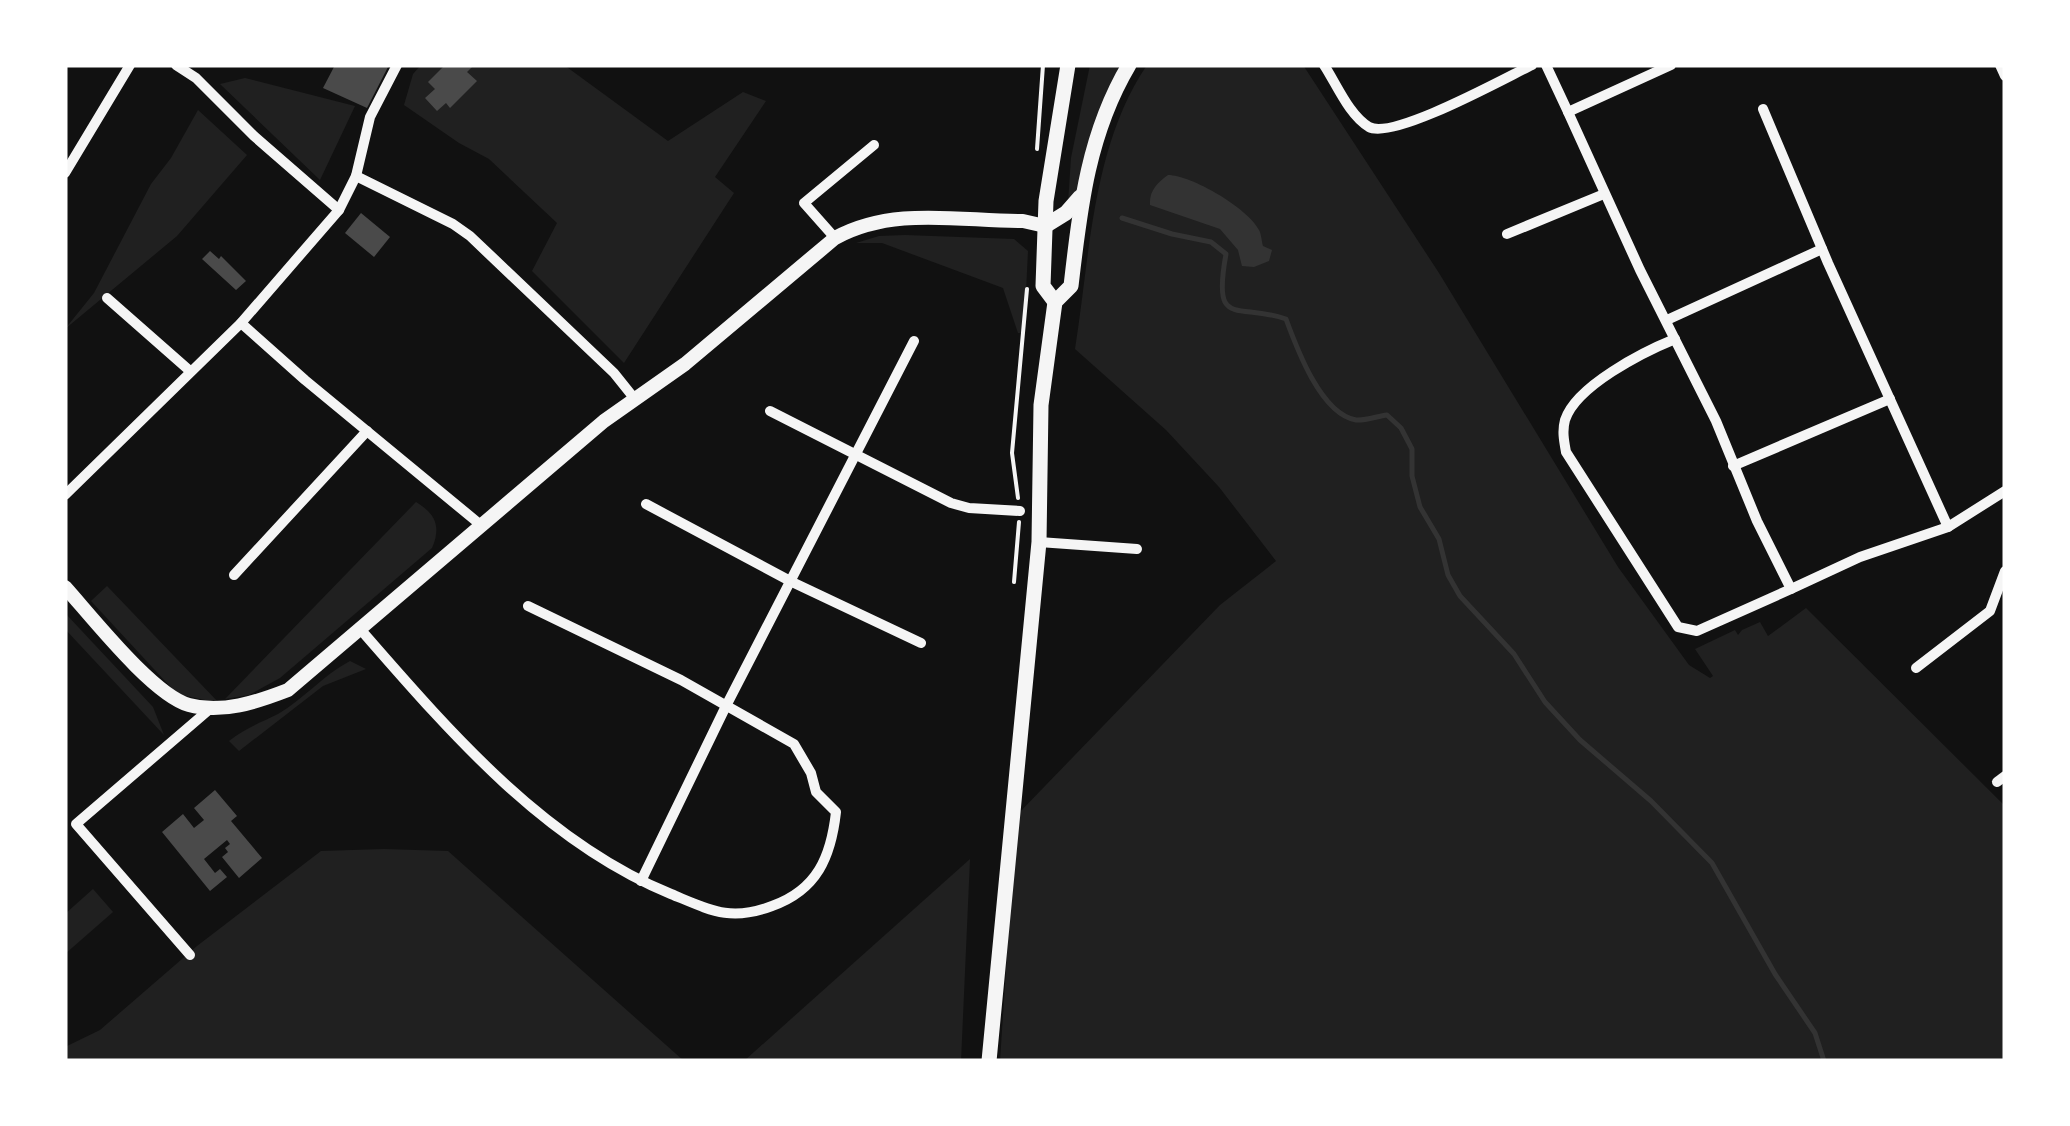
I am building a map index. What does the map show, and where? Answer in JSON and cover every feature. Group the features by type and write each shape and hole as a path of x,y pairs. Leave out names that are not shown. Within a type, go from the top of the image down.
{"main road":[{"path":"1055,302 1042,286 1045,226 1068,65"},
{"path":"988,1061 1039,542 1042,405 1055,302 1071,286 1090,151 1128,65"},
{"path":"1045,226 1066,213 1083,192"}],"street":[{"path":"65,173 130,65"},
{"path":"176,65 196,78 254,136 339,210"},
{"path":"65,496 241,323 339,210 356,176 370,117 397,65"},
{"path":"1324,65 1355,114 1380,132 1404,126 1532,65"},
{"path":"1546,65 1791,589"},
{"path":"1568,112 1671,65"},
{"path":"2000,65 2005,76"},
{"path":"1763,109 1948,527"},
{"path":"835,238 804,203 874,145"},
{"path":"356,176 454,224 470,236 614,372 634,398"},
{"path":"1507,234 1604,194"},
{"path":"65,587 158,688 186,704 211,708 251,704 288,690 634,398 685,364 835,238 859,225 885,218 1045,226"},
{"path":"1667,320 1822,249"},
{"path":"107,298 190,370"},
{"path":"241,323 482,526"},
{"path":"1675,339 1644,352 1578,398 1566,418 1563,436 1566,452 1678,627 1697,631 1860,557 1948,527 2005,491"},
{"path":"641,882 726,706 914,340"},
{"path":"1733,466 1890,399"},
{"path":"770,411 950,503 1020,511"},
{"path":"234,575 367,431"},
{"path":"646,504 792,582 921,643"},
{"path":"1039,542 1137,549"},
{"path":"1916,668 1990,611 2005,571"},
{"path":"360,630 431,710 526,801 610,866 720,913 752,914 793,899 819,872 832,842 836,812 816,792 811,773 794,744 681,680 528,606"},
{"path":"190,955 76,824 211,708"}],"path":[{"path":"1012,453 1028,285"}],"shaded area":[{"path":"421,65 564,65 668,141 743,92 766,101 715,177 734,193 624,363 532,271 557,223 489,159 404,105 413,74"},
{"path":"1090,65 1129,65 1067,219 1071,158"},
{"path":"1147,65 1303,65 1439,273 1618,567 1689,665 1710,678 1713,676 1695,649 1735,630 1738,635 1760,622 1768,636 1806,608 2005,806 2005,1061 1000,1061 1016,816 1220,605 1276,561 1219,487 1166,430 1075,349 1104,166 1129,97"},
{"path":"245,78 355,106 320,180 220,84"},
{"path":"198,110 247,155 177,236 65,329 94,293 151,184"},
{"path":"1168,175 1204,187 1243,212 1259,230 1263,246 1272,250 1269,261 1254,267 1242,266 1238,250 1220,229 1150,205 1154,188"},
{"path":"879,236 1014,239 1028,251 1024,333 1018,333 1003,288 882,243 856,243"},
{"path":"416,502 435,522 432,548 280,678 249,695 225,699"},
{"path":"107,586 219,703 177,694 91,601"},
{"path":"65,613 153,707 164,735 65,629"},
{"path":"350,661 366,669 323,686 239,751 229,741 278,714"},
{"path":"321,851 448,851 684,1061 65,1061 65,1047 100,1030 197,946"},
{"path":"970,859 961,1061 744,1061"},
{"path":"93,889 113,912 65,954 65,914"}],"building":[{"path":"335,65 389,65 367,108 323,88"},
{"path":"445,65 474,65 467,72 477,81 450,108 446,103 437,111 425,98 435,89 428,82"},
{"path":"361,213 390,237 374,257 345,233"},
{"path":"210,251 219,259 221,256 246,281 236,290 202,259"},
{"path":"215,790 237,816 231,821 262,858 239,878 222,857 228,852 227,840 204,859 215,873 220,869 227,877 210,891 162,832 183,814 194,828 204,820 194,808"}],"waterway":[{"path":"1122,218 1211,242 1226,254 1223,294 1232,309 1286,319 1312,378 1332,406 1356,420 1387,415 1401,428 1412,449 1412,476 1420,507 1439,539 1448,575 1460,596 1514,654 1545,702 1580,740 1651,801 1712,863 1775,974 1815,1033 1824,1061"}]}
